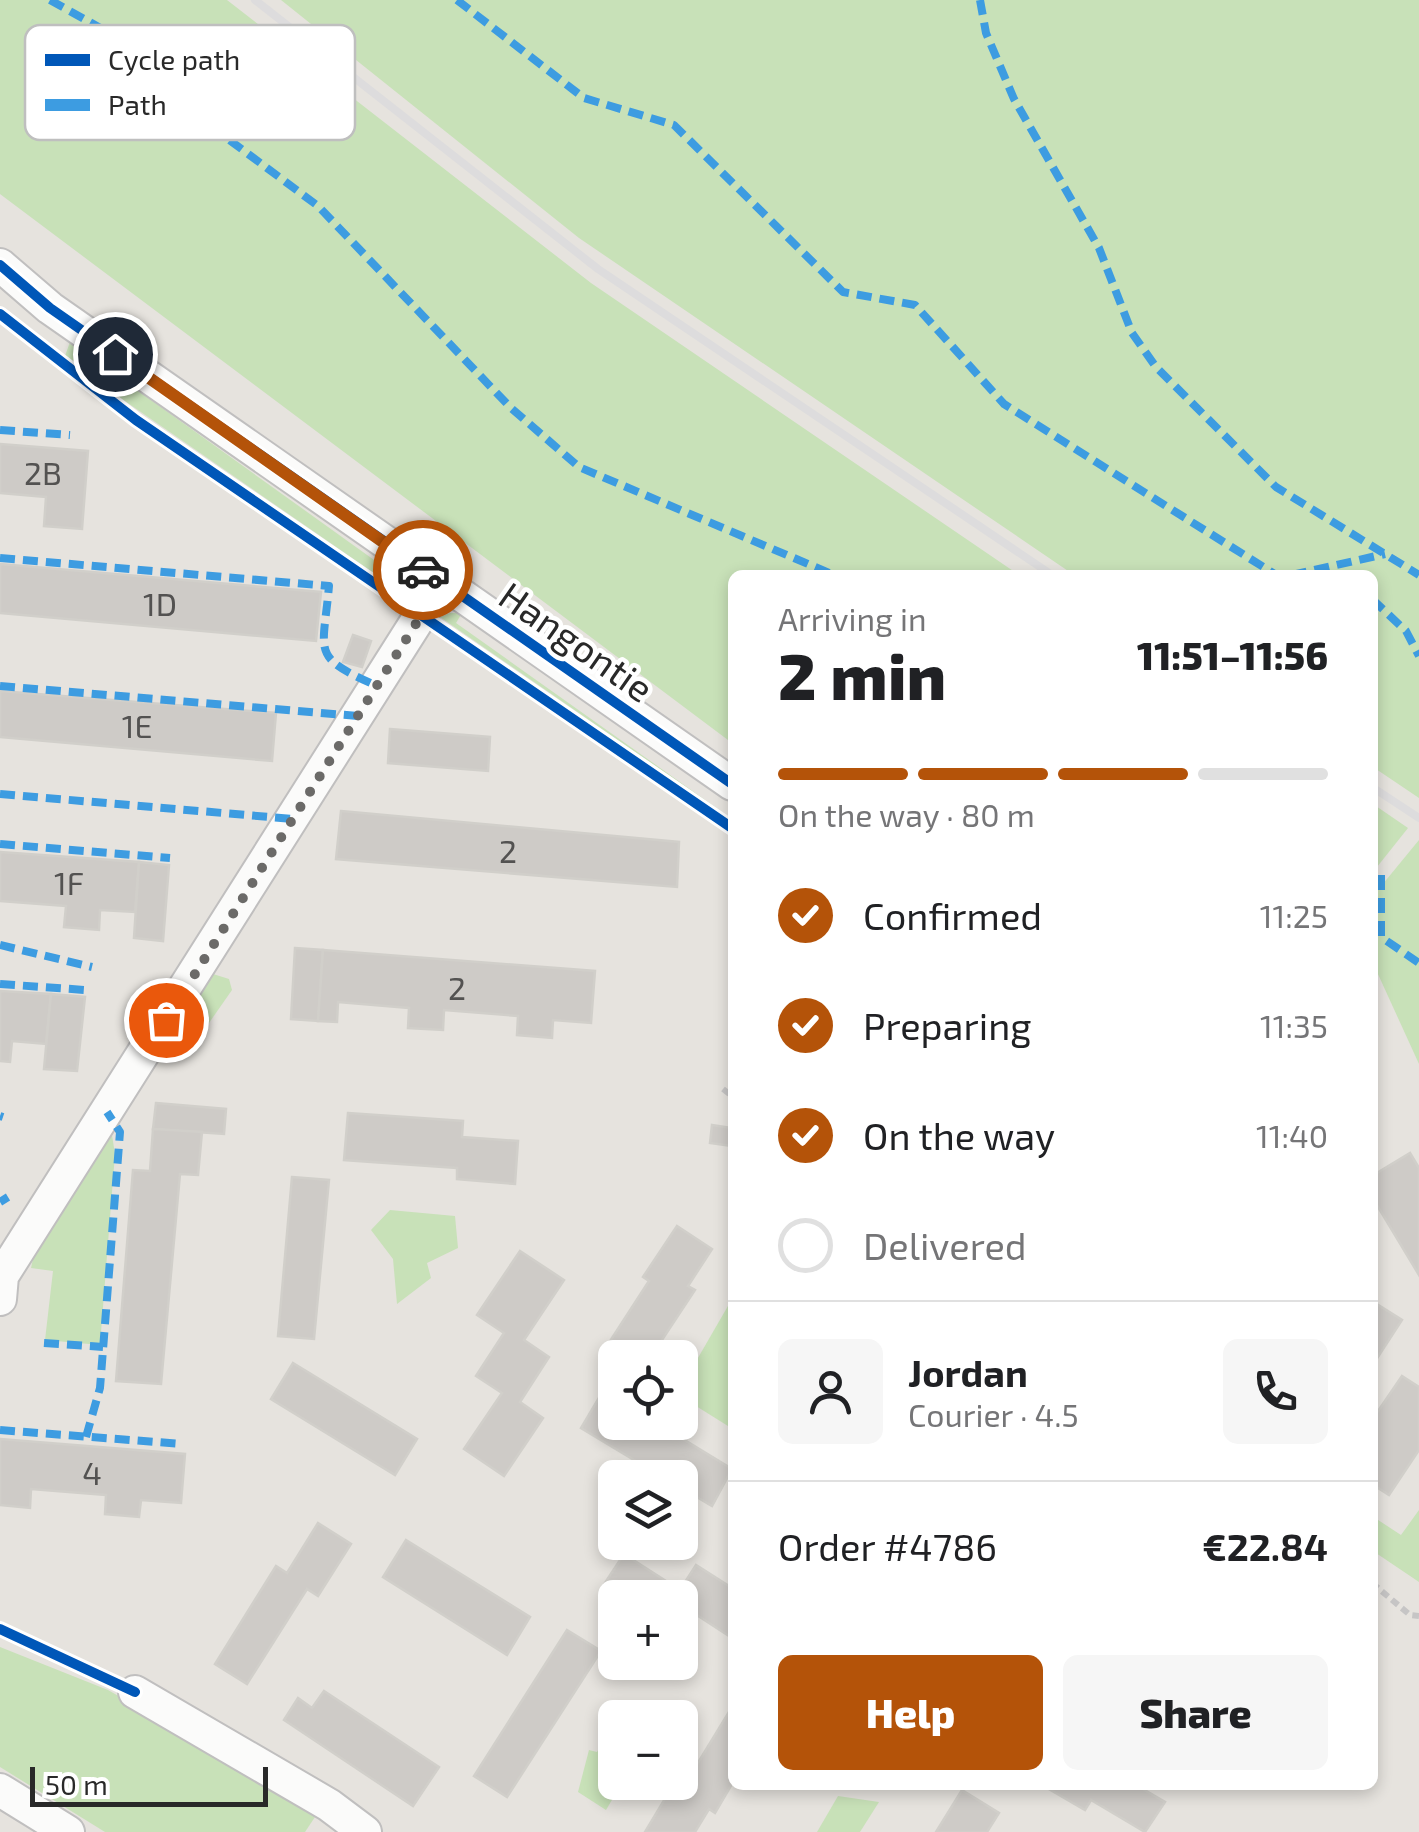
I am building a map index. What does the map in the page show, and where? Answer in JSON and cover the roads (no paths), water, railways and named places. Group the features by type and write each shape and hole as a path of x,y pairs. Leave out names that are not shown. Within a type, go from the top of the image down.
{"street":[{"name":"Hangontie","path":"0,265 50,308 728,781"},
{"path":"0,1299 2,1276 441,584"},
{"path":"135,1692 330,1805 353,1829"},
{"path":"0,1790 68,1832"}],"railway":[{"path":"255,0 287,25"},
{"path":"355,78 598,269 1045,570"},
{"path":"1378,791 1419,818"}]}
